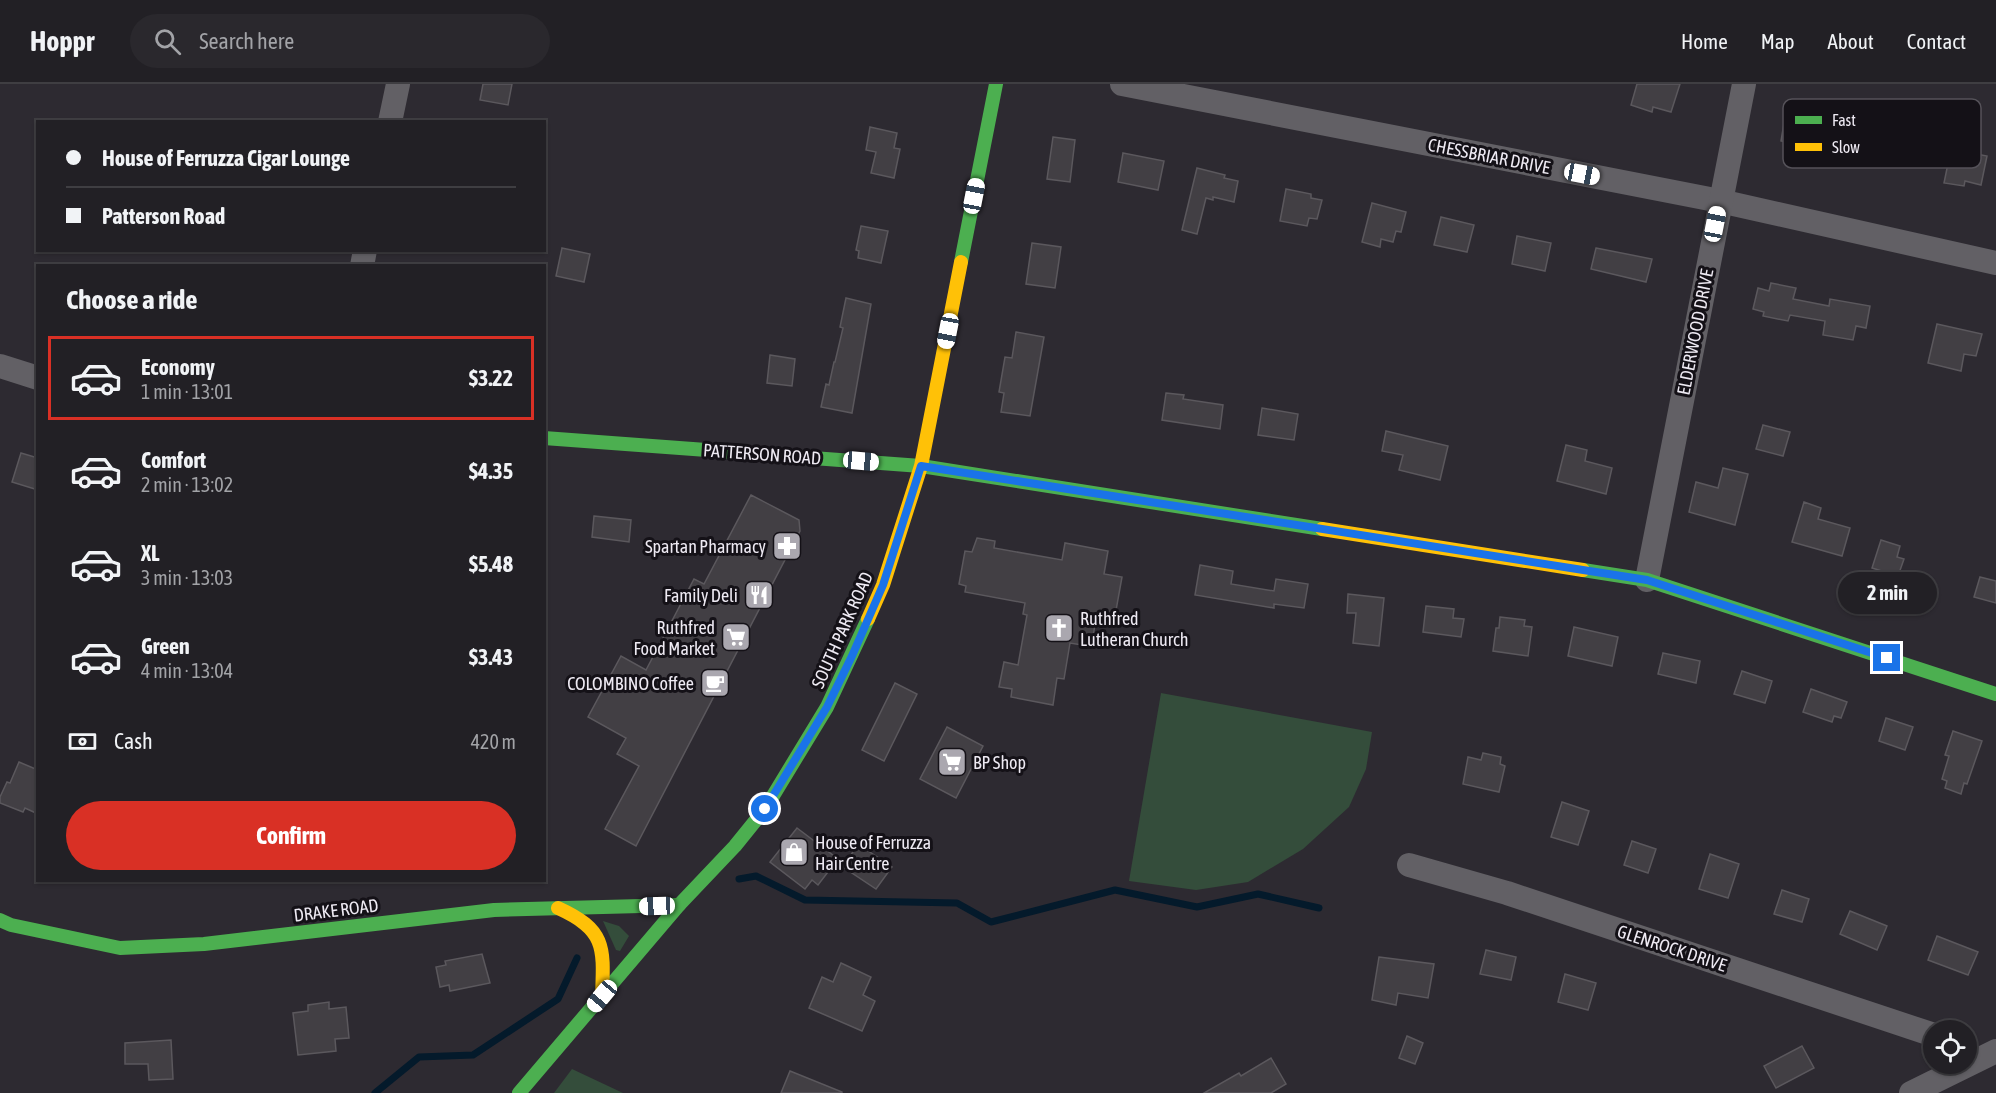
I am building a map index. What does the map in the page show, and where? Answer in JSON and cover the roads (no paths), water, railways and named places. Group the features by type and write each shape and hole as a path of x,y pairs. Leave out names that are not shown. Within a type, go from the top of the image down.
{"street":[{"path":"390,120 398,84"},
{"name":"SOUTH PARK ROAD","path":"519,1093 679,905 735,846 765,809 827,707 852,656 883,585 921,466 996,84"},
{"name":"CHESSBRIAR DRIVE","path":"1122,84 1720,201 1996,263"},
{"name":"ELDERWOOD DRIVE","path":"1647,580 1744,84"},
{"path":"0,366 36,377"},
{"name":"PATTERSON ROAD","path":"546,438 921,466 1647,580 1996,694"},
{"name":"GLENROCK DRIVE","path":"1409,865 1507,893 1923,1031"},
{"name":"DRAKE ROAD","path":"0,920 11,925 120,948 204,944 494,910 679,905"},
{"path":"558,908 584,921 596,937 604,959 602,996"},
{"path":"1977,1049 1994,1053"},
{"path":"1911,1093 1994,1053"}],"waterway":[{"path":"739,879 756,876 805,900 957,903 991,922 1115,890 1197,907 1258,894 1319,908"},
{"path":"375,1093 419,1057 473,1055 558,999 577,958"}],"place":[{"name":"Spartan Pharmacy","path":"787,546"},
{"name":"Family Deli","path":"759,595"},
{"name":"Ruthfred Lutheran Church","path":"1059,628"},
{"name":"Ruthfred Food Market","path":"736,637"},
{"name":"COLOMBINO Coffee","path":"715,683"},
{"name":"BP Shop","path":"952,762"},
{"name":"House of Ferruzza Hair Centre","path":"794,852"}]}
